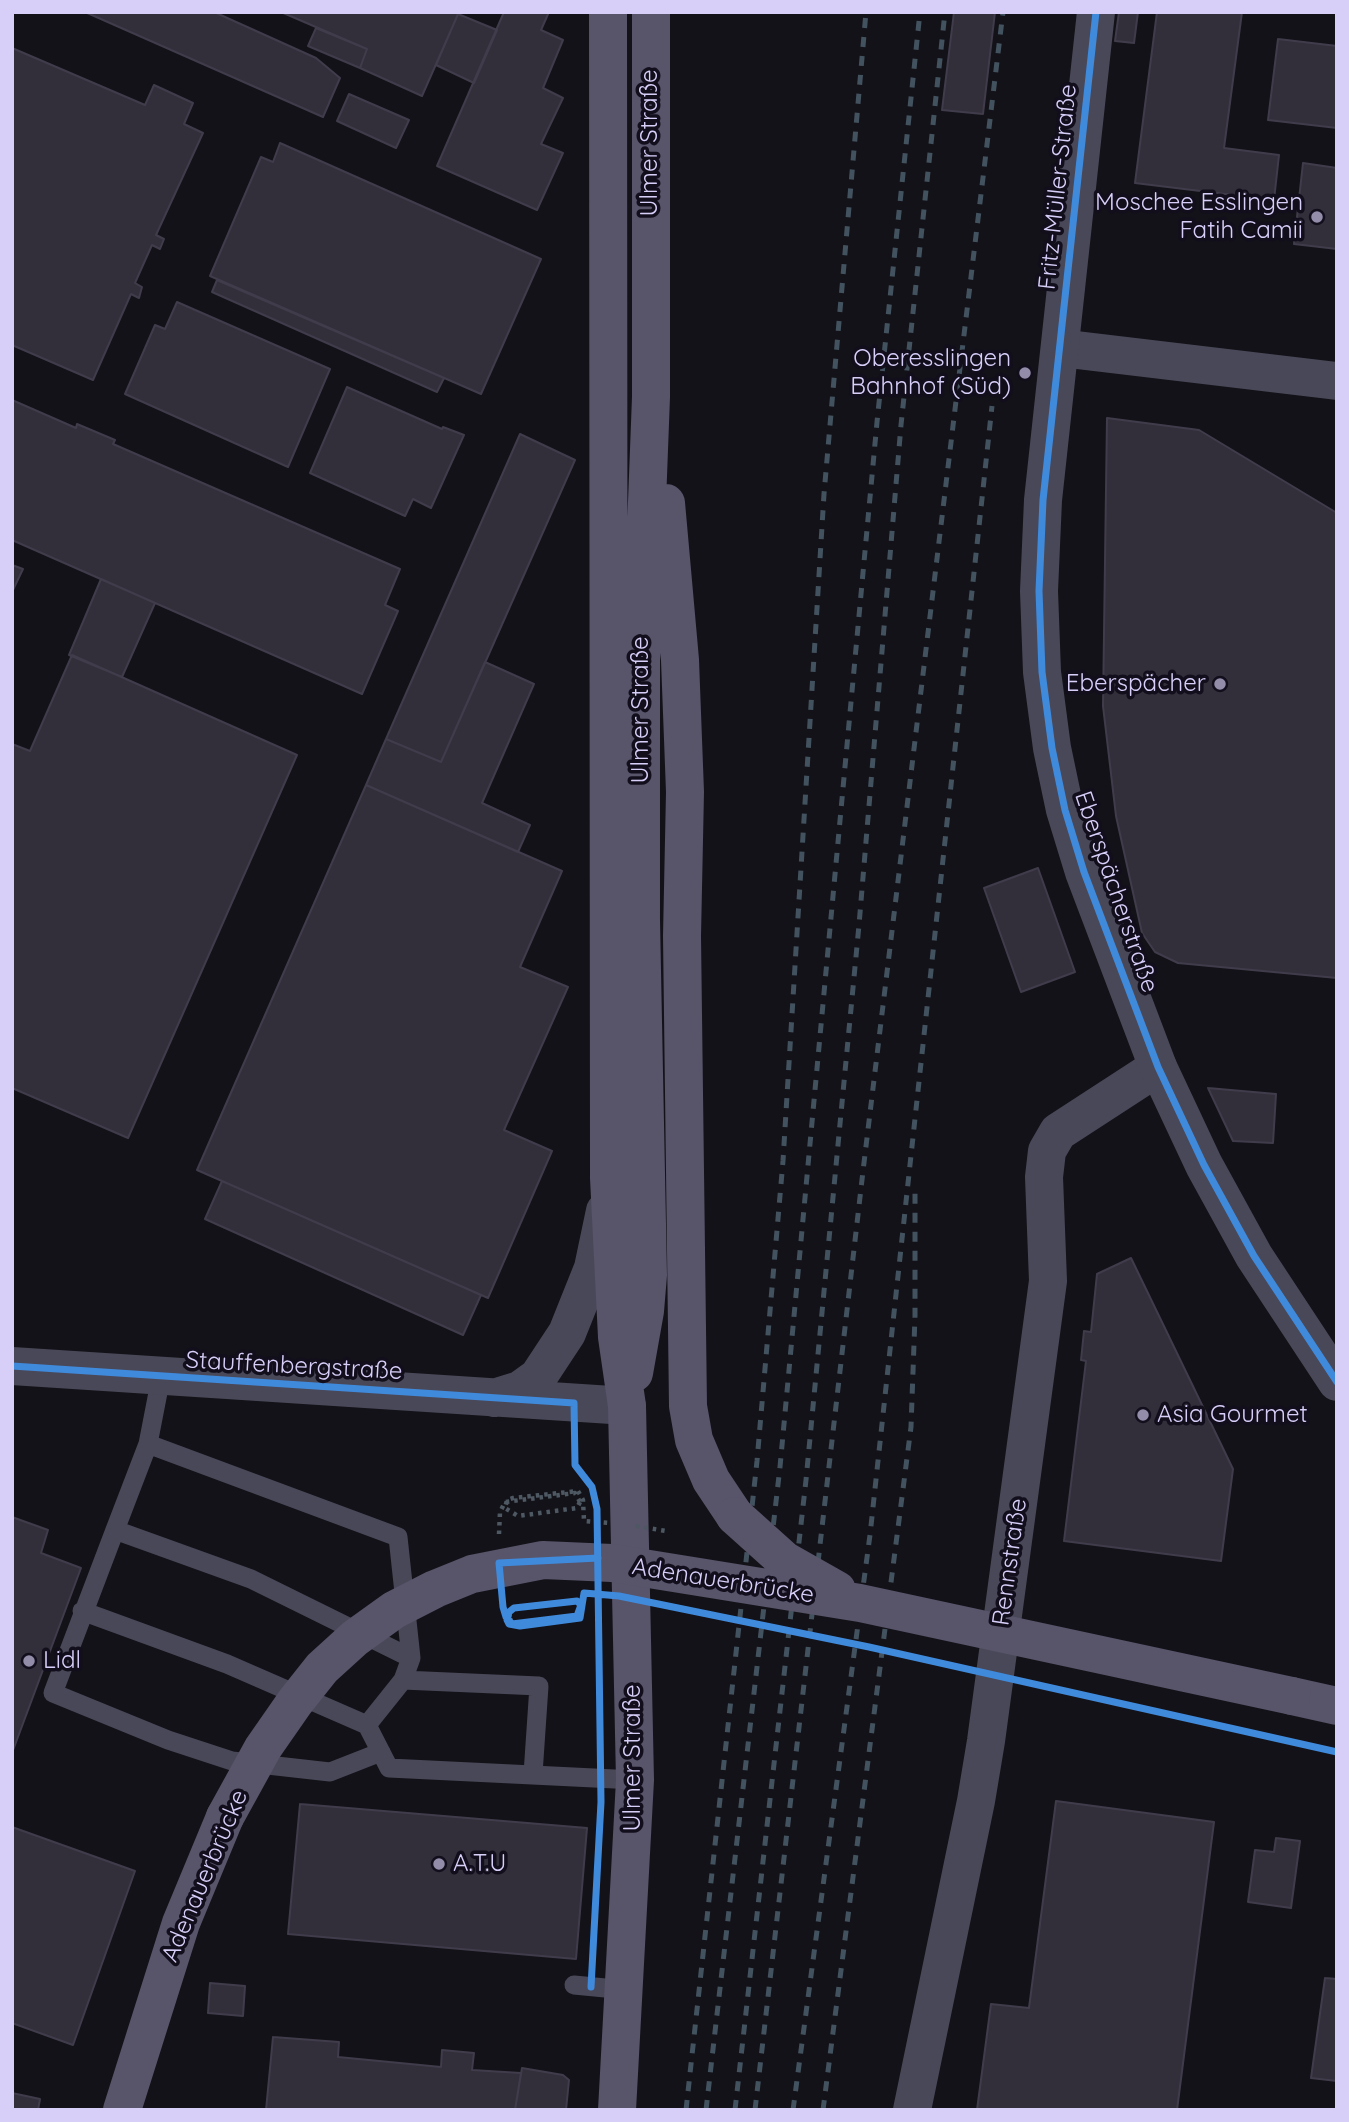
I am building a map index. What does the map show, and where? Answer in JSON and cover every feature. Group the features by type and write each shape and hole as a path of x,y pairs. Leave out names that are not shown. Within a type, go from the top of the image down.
{"main road":[{"name":"Ulmer Straße","path":"608,12 609,1178 617,1337 627,1406 635,1780 626,1990 617,2110"},
{"name":"Ulmer Straße","path":"627,1406 645,1311 648,1275 641,920 641,660 650,397 652,12"},
{"path":"650,397 664,479 680,660 685,792 682,936 688,1406 694,1440 710,1480 734,1516 784,1560 860,1603"},
{"name":"Adenauerbrücke","path":"122,2110 181,1923 225,1817 263,1748 322,1668 355,1638 394,1610 472,1574 554,1560 612,1563 860,1603 1337,1706"}],"street":[{"name":"Fritz-Müller-Straße","path":"1059,356 1096,12"},
{"path":"1059,356 1337,380"},
{"name":"Eberspächerstraße","path":"1059,356 1044,500 1040,591 1042,672 1052,748 1065,810 1084,872 1158,1067 1204,1166 1254,1256 1337,1382"},
{"name":"Rennstraße","path":"912,2110 986,1741 1048,1281 1044,1177 1047,1151 1058,1132 1158,1067"},
{"name":"Ulmer Straße","path":"492,1399 520,1390 538,1377 567,1333 593,1268 601,1238 609,1178"},
{"name":"Stauffenbergstraße","path":"12,1366 627,1406"}],"lane":[{"path":"161,1377 148,1444 82,1611 53,1693 168,1740 232,1761 330,1772 381,1752"},
{"path":"148,1444 398,1537 411,1658 403,1680 368,1726"},
{"path":"116,1530 251,1579 411,1658"},
{"path":"82,1611 227,1664 368,1726 389,1768 635,1780"},
{"path":"403,1680 539,1686 533,1774"},
{"path":"574,1985 626,1990"}],"path":[{"path":"499,1523 502,1506 505,1502 510,1500 575,1493 580,1502 577,1508 518,1516 505,1508 507,1500 513,1497 578,1491 583,1500 584,1521 612,1523"},
{"path":"597,1509 597,1534"},
{"path":"625,1525 677,1533"},
{"path":"503,1607 506,1617 512,1624 517,1624 577,1616 581,1605 577,1601 514,1608 509,1612 507,1619 514,1626 580,1618 584,1593 596,1594"},
{"path":"828,1638 1337,1752"}],"building":[{"path":"85,12 214,12 316,58 340,78 323,117"},
{"path":"281,12 459,12 422,96 360,68 367,49"},
{"path":"504,12 549,12 541,30 563,40 543,88 563,98 541,144 563,153 537,210 437,166"},
{"path":"954,12 995,12 983,114 942,110"},
{"path":"1119,12 1138,12 1134,43 1115,41"},
{"path":"1157,12 1242,12 1224,148 1279,155 1274,200 1135,183"},
{"path":"458,14 497,30 474,83 436,65"},
{"path":"316,28 367,49 360,68 308,46"},
{"path":"1278,39 1337,46 1337,128 1268,120"},
{"path":"12,48 145,105 154,85 193,103 184,124 203,133 156,235 164,239 160,249 152,245 135,283 142,287 139,298 131,294 93,380 12,345"},
{"path":"349,94 409,120 396,148 337,121"},
{"path":"280,143 541,259 481,394 210,276 261,157 273,162"},
{"name":"Moschee Esslingen Fatih Camii","path":"1303,163 1337,168 1337,249 1294,244"},
{"path":"217,280 444,378 437,392 212,292"},
{"path":"177,302 330,369 288,467 125,394 155,325 165,329"},
{"path":"347,387 442,429 443,427 464,435 431,508 413,499 405,516 310,473"},
{"path":"12,400 76,428 77,424 115,440 113,444 400,569 385,605 398,611 362,694 12,540"},
{"name":"Eberspächer","path":"1107,418 1199,430 1337,513 1337,978 1178,963 1155,952 1142,933 1116,816 1103,706"},
{"path":"520,434 575,460 441,762 386,739"},
{"path":"12,565 23,569 12,592"},
{"path":"101,579 155,603 122,677 69,655"},
{"path":"72,655 297,755 128,1138 12,1088 12,744 30,751"},
{"path":"485,662 534,684 482,803 530,825 518,852 366,785 386,739 441,762"},
{"path":"366,785 562,871 520,967 568,987 504,1130 552,1151 488,1298 197,1170"},
{"path":"1038,868 1075,972 1021,992 984,888"},
{"path":"1208,1088 1276,1094 1273,1143 1233,1141"},
{"path":"222,1181 481,1295 463,1335 205,1219"},
{"name":"Asia Gourmet","path":"1131,1258 1233,1469 1221,1561 1064,1541 1086,1361 1081,1360 1084,1331 1091,1332 1097,1274"},
{"name":"Lidl","path":"12,1517 48,1530 41,1553 81,1568 12,1753"},
{"path":"1056,1801 1214,1822 1177,2110 977,2110 991,2004 1029,2008"},
{"name":"A.T.U","path":"300,1804 587,1828 576,1959 288,1934"},
{"path":"12,1827 135,1871 73,2045 12,2023"},
{"path":"1276,1838 1300,1841 1291,1908 1248,1902 1255,1850 1274,1852"},
{"path":"1325,1978 1337,1979 1337,2081 1311,2078"},
{"path":"210,1983 245,1986 243,2016 208,2013"},
{"path":"273,2037 339,2042 338,2057 441,2067 442,2050 474,2053 472,2070 521,2073 515,2110 266,2110"},
{"path":"522,2068 563,2075 569,2080 566,2110 515,2110"},
{"path":"12,2093 40,2099 38,2110 12,2110"}],"railway":[{"path":"686,2110 757,1461 783,1161 824,494 866,12"},
{"path":"706,2110 780,1467 877,422 920,12"},
{"path":"735,2110 806,1480 859,925 901,425 945,12"},
{"path":"755,2110 863,1171 1003,12"},
{"path":"793,2110 870,1535 992,406"},
{"path":"823,2110 911,1427 915,1316 915,1191"}],"cycle path":[{"path":"1096,12 1043,500 1039,591 1042,672 1052,748 1065,810 1084,872 1158,1067 1204,1165 1254,1256 1337,1382"},
{"path":"12,1366 574,1403 575,1465 592,1487 597,1509 601,1802 591,1987"},
{"path":"598,1558 499,1563 503,1607 506,1617 512,1624 577,1616 581,1605 577,1601 514,1608 509,1612 507,1620 509,1624 520,1626 580,1618 584,1593 619,1596 869,1647 1337,1752"}],"place":[{"name":"Moschee Esslingen Fatih Camii","path":"1317,217"},
{"name":"Oberesslingen Bahnhof (Süd)","path":"1025,373"},
{"name":"Eberspächer","path":"1220,684"},
{"name":"Asia Gourmet","path":"1143,1415"},
{"name":"Lidl","path":"29,1661"},
{"name":"A.T.U","path":"439,1864"}]}
